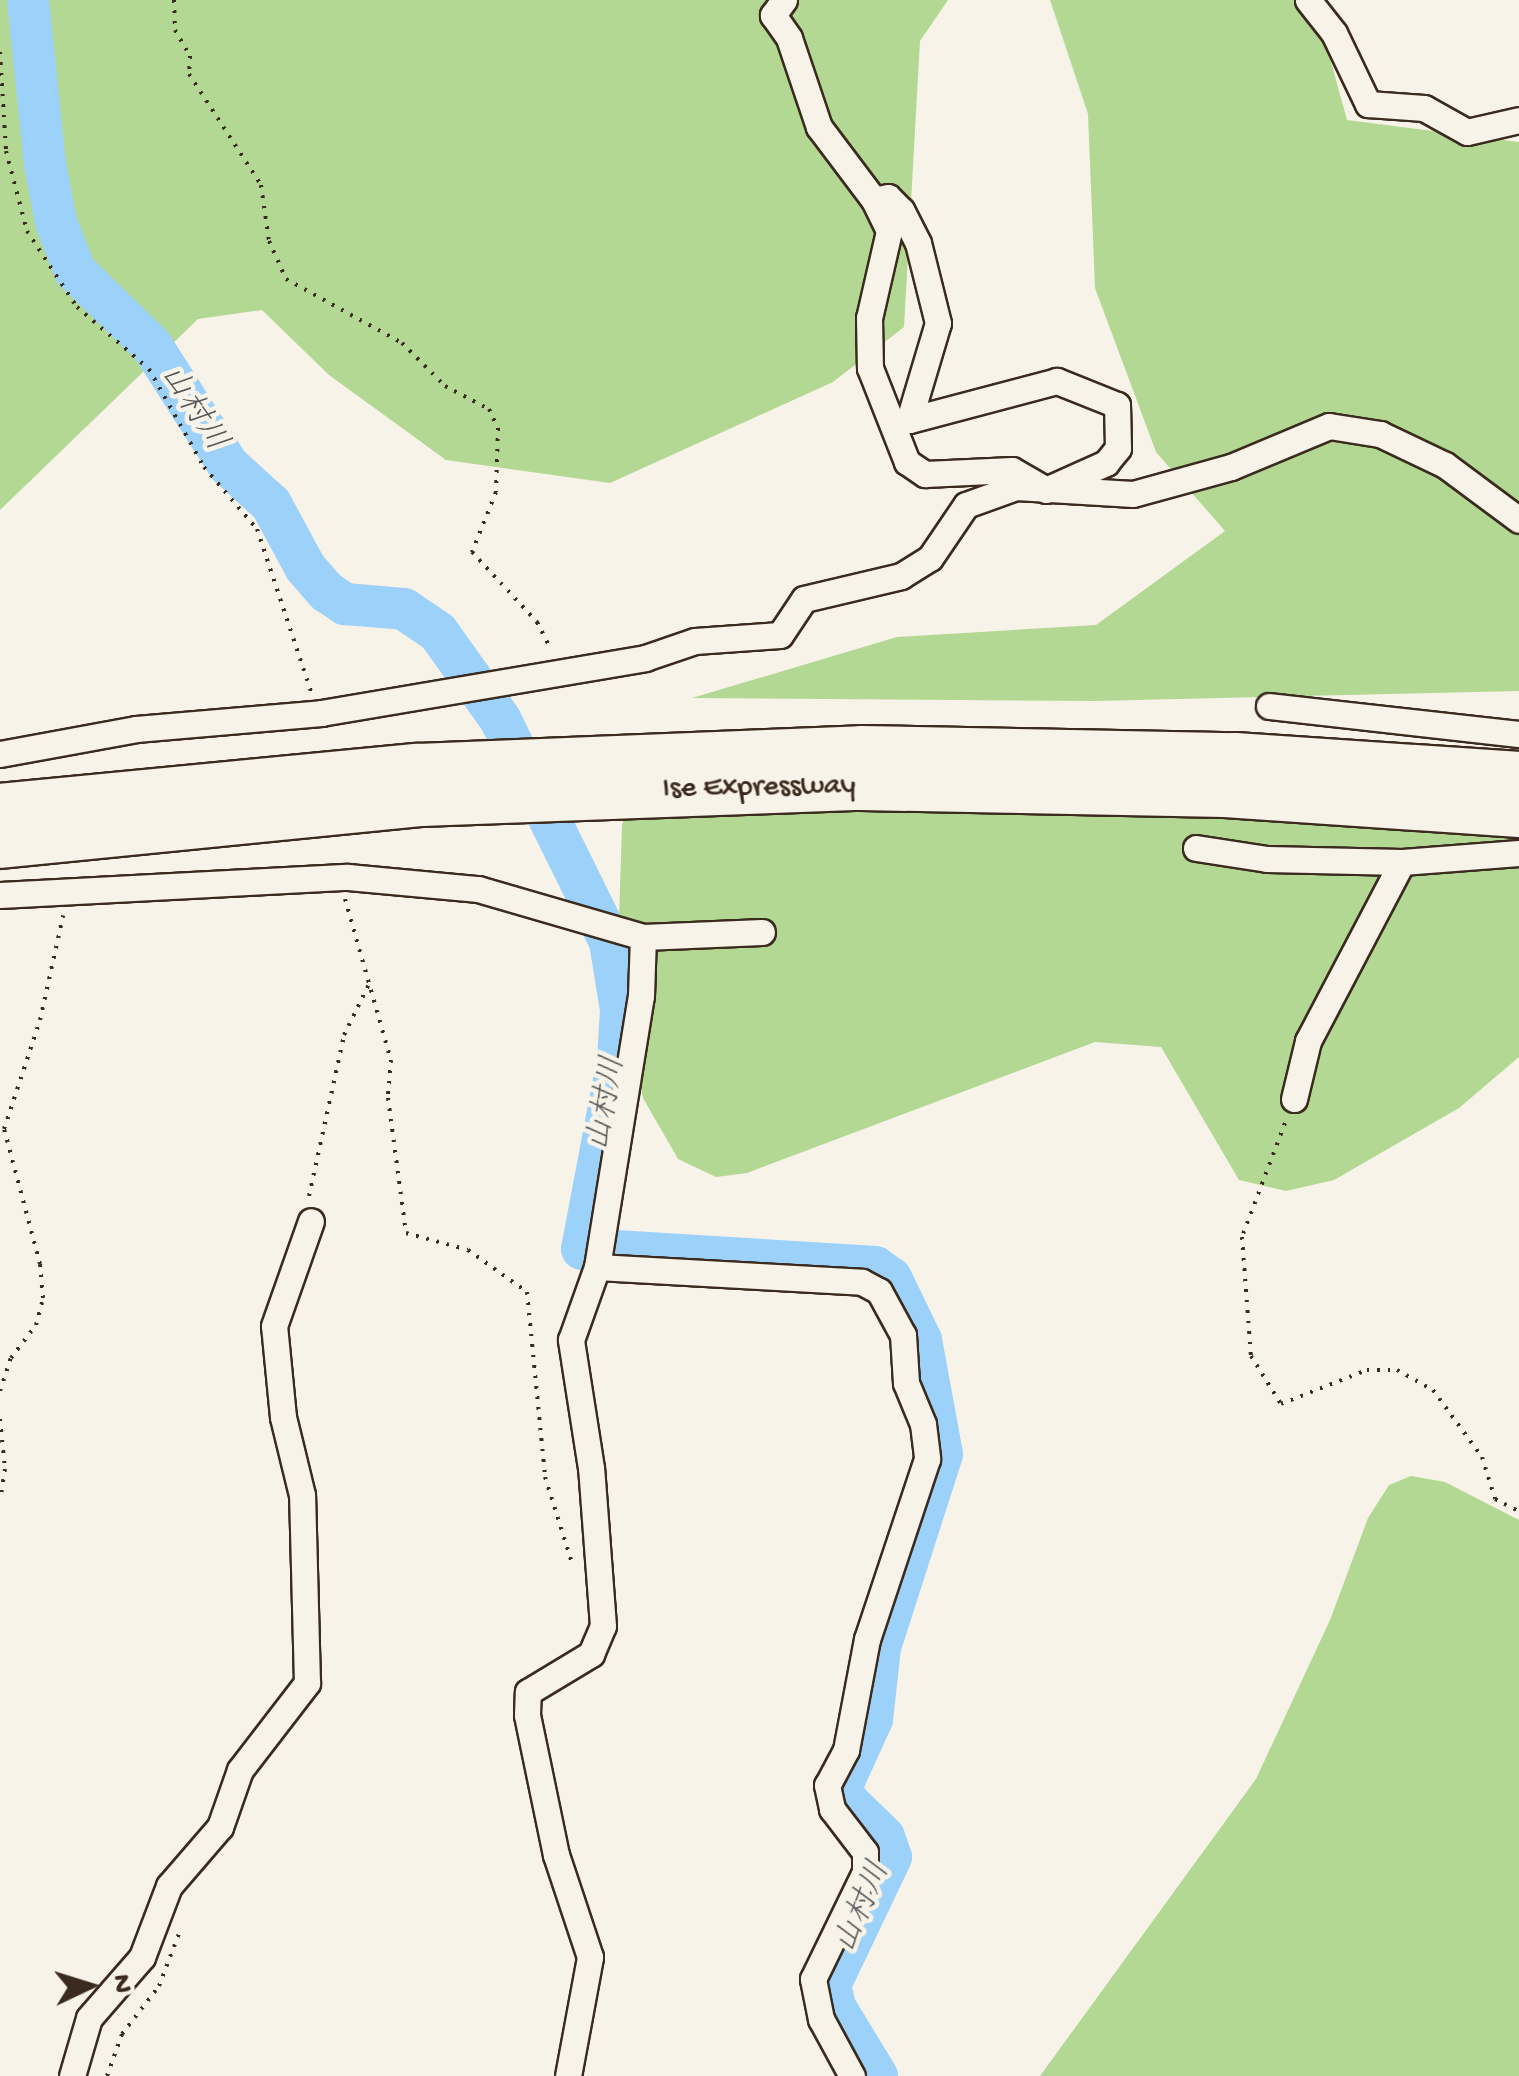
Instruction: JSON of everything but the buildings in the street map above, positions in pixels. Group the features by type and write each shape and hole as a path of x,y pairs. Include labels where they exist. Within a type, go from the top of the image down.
{"highway":[{"name":"Ise Expressway","path":"0,808 418,768 861,750 1216,756 1519,776"},
{"name":"Ise Expressway","path":"0,844 420,802 861,786 1225,792 1519,814"}],"street":[{"path":"784,0 773,15 788,38 818,127 874,200 889,231 870,318 870,368 901,423 907,462 925,474 1012,470 1046,490"},
{"path":"1308,0 1334,34 1368,104 1424,108 1466,132 1519,120"},
{"path":"874,200 888,197 901,210 918,244 938,322 901,423"},
{"path":"901,423 1057,380 1117,405 1122,426 1106,463 1046,490"},
{"path":"0,754 136,729 321,713 645,658 695,641 780,634 804,600 901,576 930,558 966,505 1016,486 1133,494 1231,466 1329,426 1380,434 1445,465 1519,520"},
{"path":"1269,706 1519,734"},
{"path":"1196,848 1268,860 1402,862 1519,853"},
{"path":"1294,1100 1308,1041 1402,862"},
{"path":"0,894 348,876 478,888 643,937 762,932"},
{"path":"568,2076 590,1957 556,1855 527,1715 528,1692 590,1654 603,1626 606,1596 571,1340 597,1267 642,996 643,937"},
{"path":"72,2076 89,2018 142,1957 169,1886 220,1826 240,1770 307,1684 302,1495 283,1417 274,1326 311,1221"},
{"path":"597,1267 862,1282 878,1291 903,1335 906,1383 924,1424 927,1459 868,1638 860,1702 846,1750 827,1785 832,1808 865,1852 865,1872 813,1979 821,2019 852,2076"}],"path":[{"path":"174,0 175,30 190,56 189,74 261,185 269,241 286,279 402,343 445,386 489,408 498,428 496,492 472,552 537,622 558,672"},
{"path":"0,52 6,151 27,231 77,306 149,369 204,467 258,528 321,713"},
{"path":"348,876 342,889 390,1060 388,1098 406,1233 468,1250 527,1292 537,1423 554,1519 564,1552 594,1593 606,1596"},
{"path":"0,1391 11,1358 36,1325 43,1298 40,1264 4,1129 56,962 63,928 60,889"},
{"path":"311,1221 309,1186 344,1035 368,986"},
{"path":"1294,1100 1242,1237 1250,1356 1281,1404 1367,1370 1397,1370 1421,1384 1482,1457 1495,1499 1519,1511"},
{"path":"0,1419 6,1469 0,1499"}],"green space":[{"path":"0,0 948,0 920,41 904,327 833,382 610,483 446,460 329,375 262,310 198,319 0,510"},
{"path":"1050,0 1314,0 1347,120 1519,142 1519,691 1095,701 692,698 897,637 1096,625 1225,531 1156,452 1095,288 1088,114"},
{"path":"642,761 1519,824 1519,1057 1459,1108 1334,1180 1286,1191 1239,1180 1161,1047 1095,1042 747,1173 716,1177 678,1159 643,1098 627,1022 619,919 622,825"},
{"path":"1411,1476 1445,1482 1519,1520 1519,2076 1040,2076 1256,1779 1330,1620 1368,1518 1389,1485"}],"waterway":[{"name":"山村川","path":"28,0 45,164 56,222 75,271 152,346 228,465 271,504 305,567 327,592 345,604 404,609 438,632 500,719 610,942 621,1010 618,1059 582,1249 875,1267 891,1278 921,1340 942,1454 880,1647 872,1719 843,1783 844,1798 884,1837 891,1857 830,1985 835,2007 877,2076"}]}
